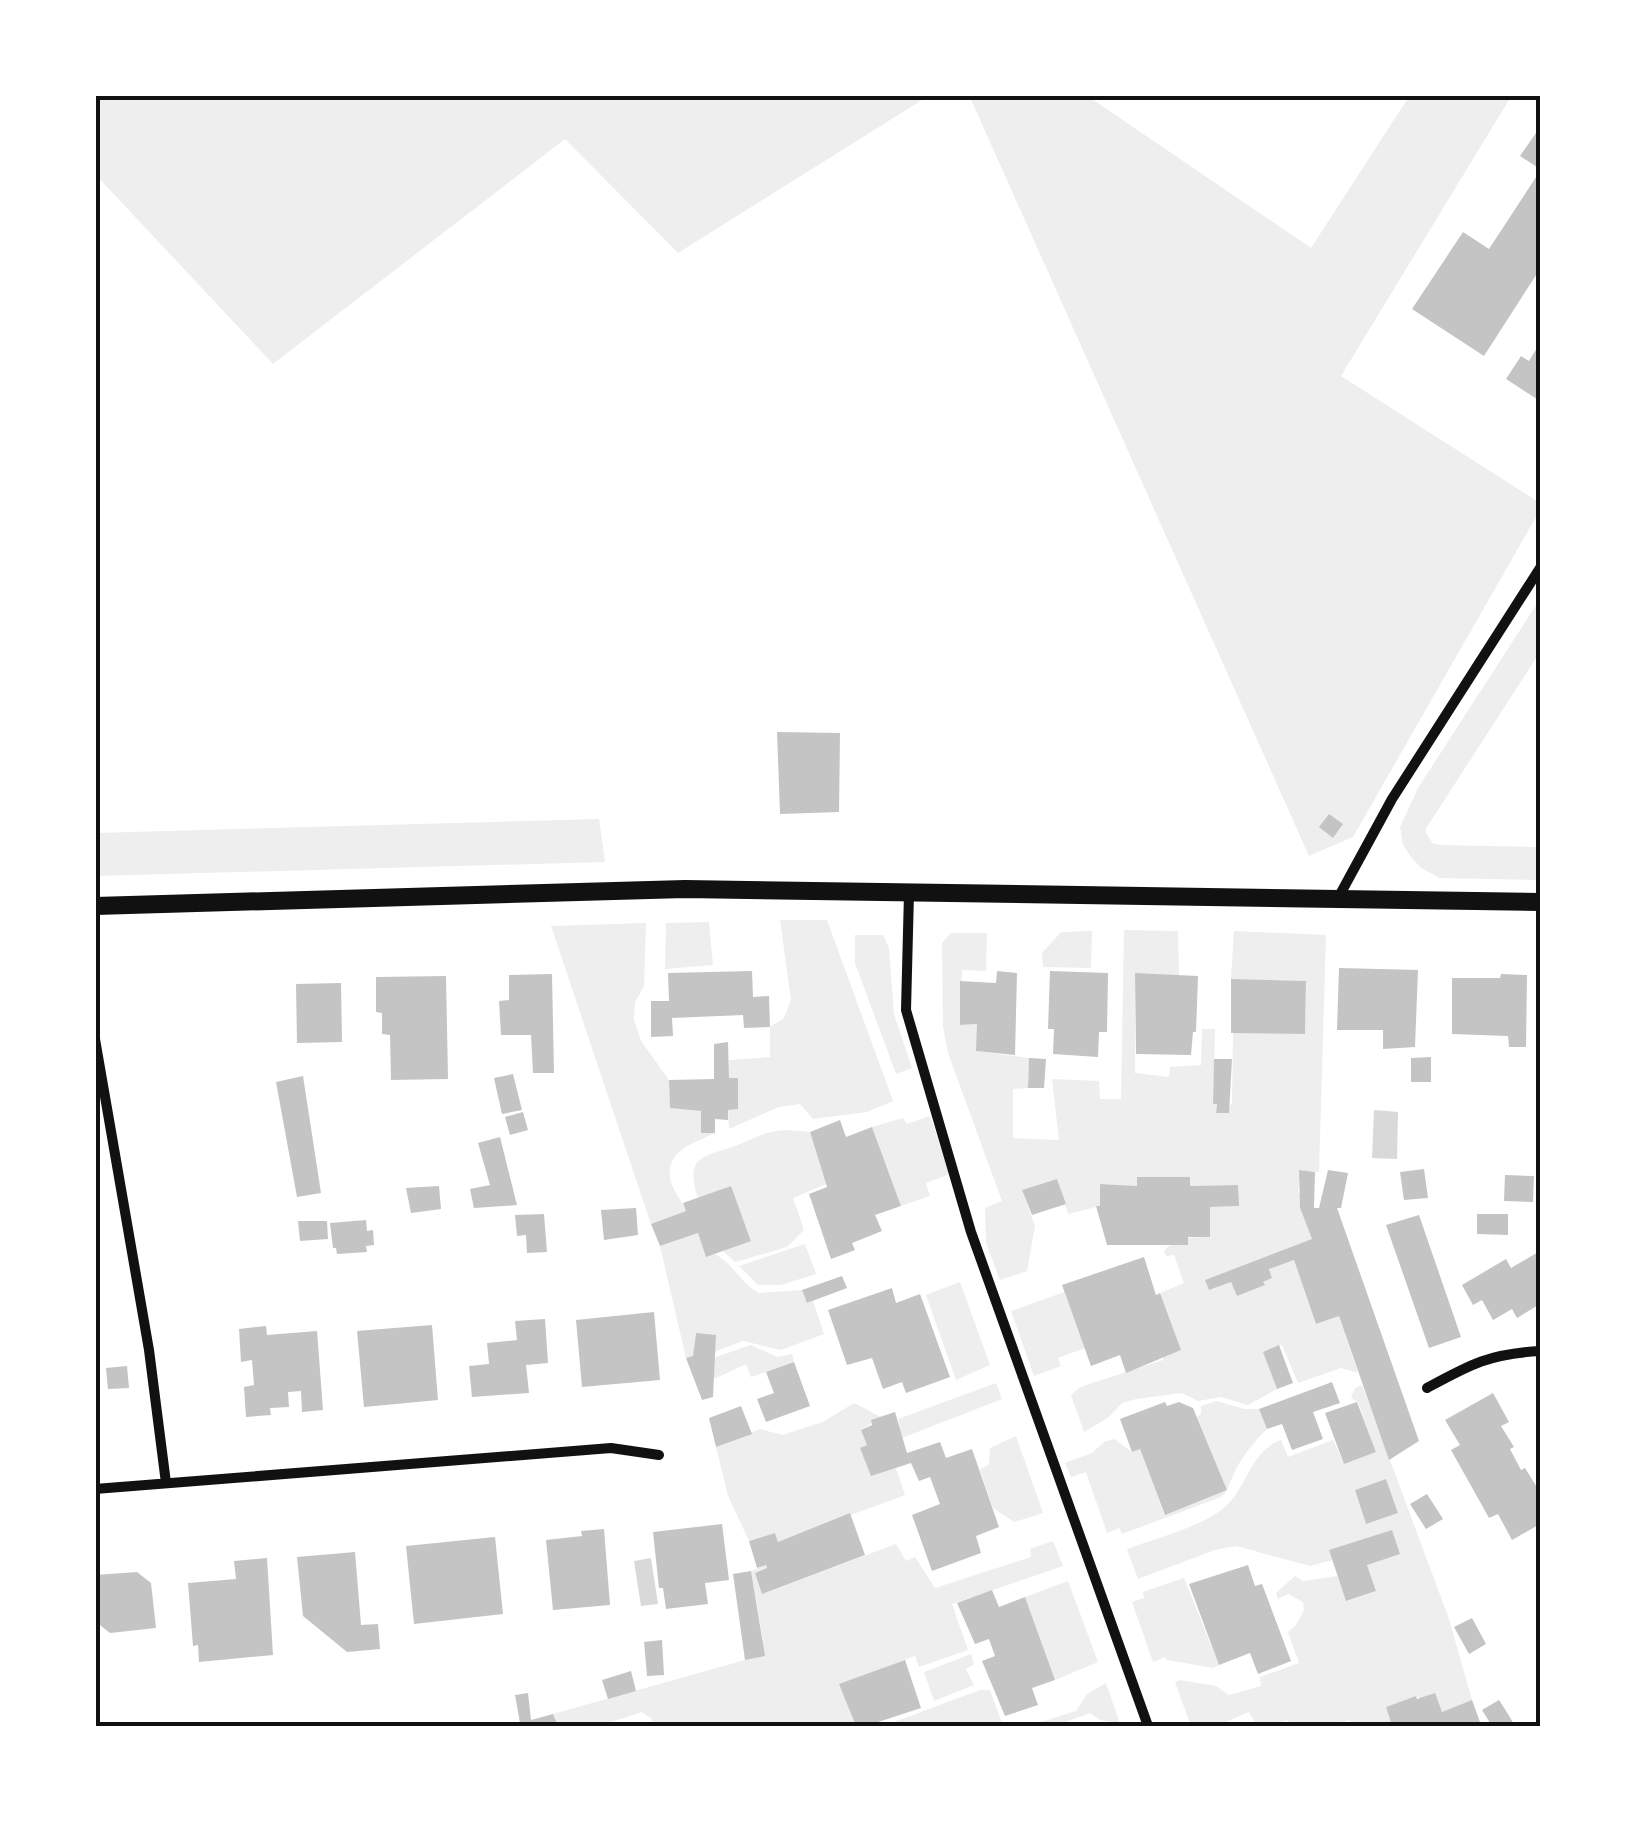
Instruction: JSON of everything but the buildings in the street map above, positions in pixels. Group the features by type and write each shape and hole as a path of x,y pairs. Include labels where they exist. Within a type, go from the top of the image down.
{"street":[{"path":"1337,901 1392,799 1540,568"},
{"path":"95,906 666,889 1540,902"},
{"path":"909,893 906,1010 971,1232 1148,1726"},
{"path":"95,1038 149,1350 166,1483"},
{"path":"1428,1388 1480,1359 1504,1353 1540,1352"},
{"path":"95,1490 611,1448 659,1455"}],"shaded area":[{"path":"95,95 930,95 678,253 565,139 273,364 95,174"},
{"path":"969,95 1086,95 1311,248 1410,95 1512,95 1341,376 1540,503 1540,510 1353,837 1309,856"},
{"path":"1540,599 1540,652 1425,830 1432,843 1440,845 1540,847 1540,880 1440,878 1421,868 1411,857 1403,845 1400,827 1418,788"},
{"path":"599,819 605,862 95,876 95,833"},
{"path":"780,920 827,920 893,1101 867,1112 813,1119 800,1104 779,1107 729,1129 728,1110 738,1109 738,1078 729,1078 729,1060 770,1057 770,1027 784,1018 791,1000"},
{"path":"709,922 713,965 665,969 666,923"},
{"path":"646,923 644,986 635,1002 634,1020 641,1041 669,1080 670,1108 701,1111 702,1133 715,1133 682,1150 672,1163 671,1182 686,1211 651,1224 551,926"},
{"path":"1124,930 1178,931 1179,975 1135,974 1135,1073 1169,1077 1170,1067 1201,1065 1202,1029 1215,1029 1216,1112 1232,1104 1233,1033 1305,1033 1306,981 1231,979 1234,931 1326,935 1319,1172 1300,1171 1298,1193 1302,1194 1300,1209 1312,1239 1205,1280 1210,1290 1231,1282 1237,1295 1264,1285 1272,1278 1269,1269 1294,1260 1316,1324 1339,1316 1358,1373 1341,1368 1298,1383 1282,1345 1264,1352 1277,1389 1248,1405 1221,1397 1198,1401 1182,1393 1136,1399 1122,1403 1109,1417 1084,1432 1071,1395 1080,1387 1163,1360 1180,1350 1160,1293 1184,1283 1174,1255 1166,1256 1164,1251 1179,1240 1210,1237 1210,1207 1238,1206 1238,1185 1190,1186 1189,1177 1138,1177 1137,1186 1100,1184 1100,1206 1068,1214 1057,1179 1022,1190 1035,1226 1027,1271 1000,1280 986,1243 985,1208 1002,1201 948,1053 943,1026 942,943 951,933 987,933 986,971 962,970 960,1025 977,1024 977,1051 1029,1058 1028,1088 1013,1089 1013,1138 1059,1140 1052,1079 1099,1081 1100,1099 1121,1099"},
{"path":"1092,931 1091,968 1043,967 1042,953 1061,932"},
{"path":"855,935 883,935 889,948 894,1014 912,1068 896,1074 855,963"},
{"path":"1374,1110 1398,1112 1397,1159 1372,1158"},
{"path":"930,1116 950,1174 926,1183 930,1196 901,1206 872,1127 903,1118 907,1124"},
{"path":"810,1132 826,1184 793,1198 804,1230 787,1247 735,1262 723,1251 751,1240 731,1187 698,1198 695,1166 706,1156 766,1133"},
{"path":"698,1233 706,1256 715,1254 721,1258 759,1293 802,1290 807,1303 813,1301 824,1334 781,1350 743,1341 714,1352 715,1336 696,1333 693,1356 686,1358 660,1246"},
{"path":"805,1244 816,1274 781,1285 758,1285 739,1266"},
{"path":"960,1282 990,1365 956,1380 926,1295"},
{"path":"1064,1292 1085,1348 1058,1358 1061,1366 1034,1376 1011,1311"},
{"path":"751,1345 777,1357 792,1354 794,1362 751,1377 746,1364 714,1379 713,1358"},
{"path":"996,1383 1002,1399 902,1438 898,1419"},
{"path":"1362,1385 1449,1619 1472,1700 1442,1712 1416,1696 1386,1707 1392,1726 1352,1726 1350,1720 1324,1726 1291,1726 1288,1720 1261,1726 1249,1712 1224,1726 1191,1726 1175,1682 1216,1686 1229,1695 1261,1686 1260,1677 1299,1663 1288,1632 1304,1610 1303,1602 1288,1594 1278,1599 1276,1593 1295,1576 1303,1581 1337,1576 1347,1601 1376,1591 1367,1565 1400,1553 1391,1530 1333,1560 1310,1566 1236,1546 1138,1579 1127,1549 1194,1525 1218,1512 1234,1497 1263,1452 1281,1440 1288,1457 1333,1440 1344,1463 1376,1452 1358,1402 1351,1398 1355,1388","holes":["1386,1479 1398,1513 1366,1524 1355,1490"]},
{"path":"1216,1401 1259,1409 1267,1429 1244,1456 1227,1490 1197,1417 1201,1406"},
{"path":"854,1403 881,1417 861,1430 867,1445 861,1448 896,1468 905,1495 778,1542 775,1533 749,1541 728,1496 716,1447 760,1429 782,1435 823,1422"},
{"path":"1016,1436 1043,1513 1014,1522 993,1508 980,1470 989,1464 990,1448"},
{"path":"1114,1439 1132,1452 1140,1449 1164,1514 1227,1490 1221,1497 1122,1534 1119,1528 1107,1533 1086,1472 1071,1477 1065,1463"},
{"path":"1053,1541 1063,1566 952,1604 968,1650 919,1667 915,1656 840,1685 856,1726 653,1726 652,1719 642,1712 611,1722 610,1726 558,1726 553,1714 745,1660 763,1640 751,1571 766,1565 767,1568 755,1573 762,1594 896,1544 906,1561 915,1557 935,1588 1031,1557 1030,1549"},
{"path":"651,1558 658,1604 641,1606 634,1561"},
{"path":"1184,1578 1219,1665 1213,1668 1165,1657 1153,1662 1132,1602 1144,1598 1143,1592"},
{"path":"1068,1581 1098,1662 1055,1680 1025,1597"},
{"path":"971,1654 974,1664 966,1669 974,1685 934,1701 924,1672"},
{"path":"1106,1683 1120,1724 1100,1720 1090,1713 1054,1726 1028,1726 1076,1711 1087,1694"},
{"path":"980,1690 990,1690 1003,1726 883,1726"}]}
